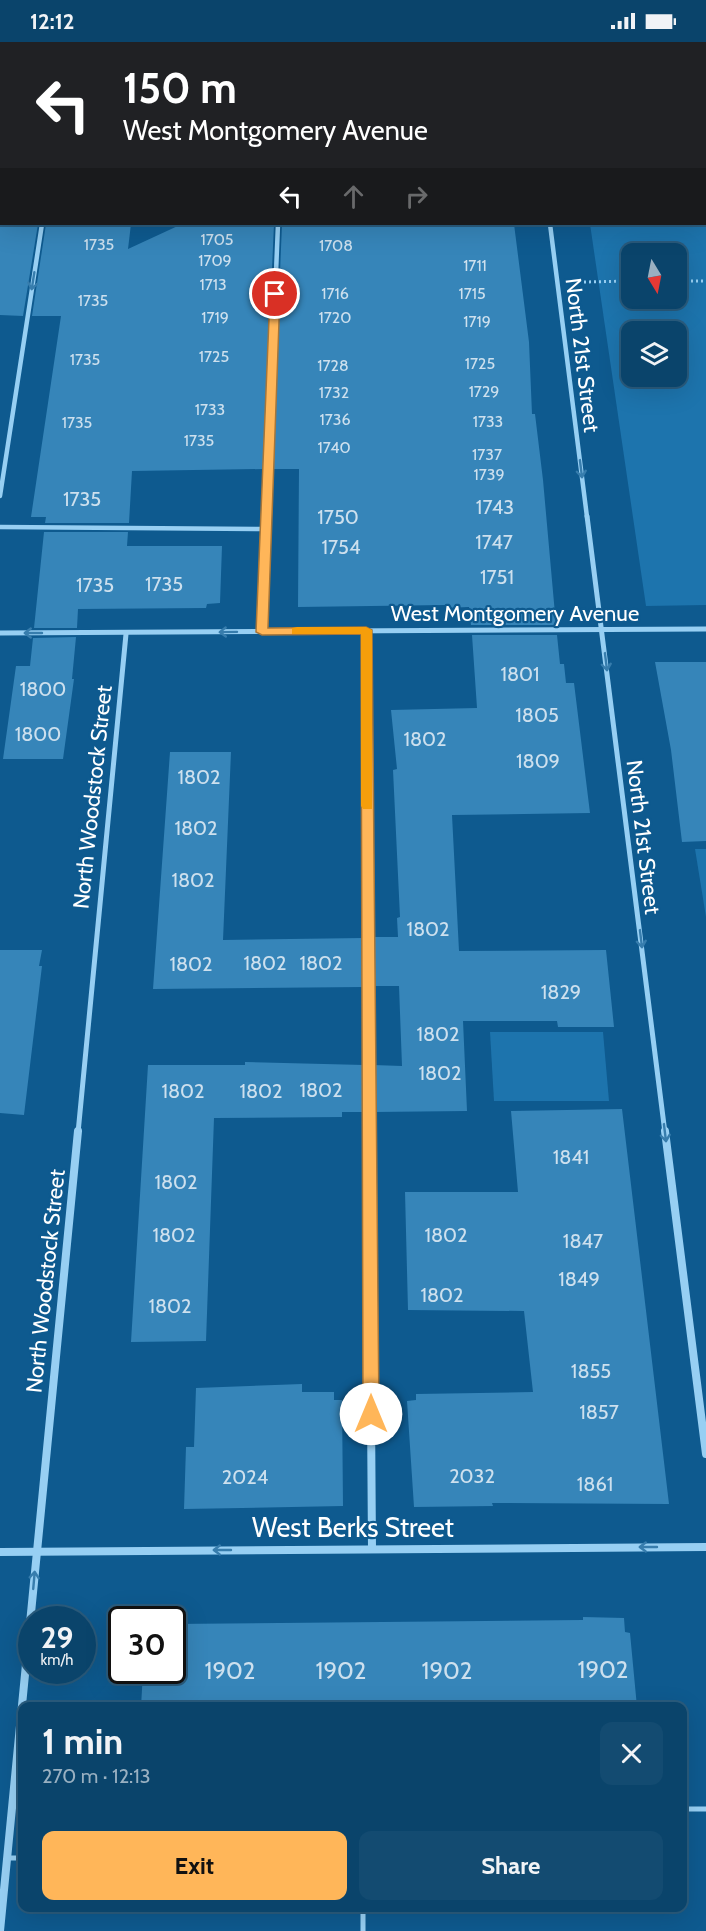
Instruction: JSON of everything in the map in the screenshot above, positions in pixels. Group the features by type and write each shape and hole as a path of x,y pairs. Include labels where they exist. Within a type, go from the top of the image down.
{"street":[{"path":"0,496 42,225"},
{"path":"262,632 278,225"},
{"name":"North 21st Street","path":"550,225 706,1454"},
{"name":"West Montgomery Avenue","path":"0,633 706,629"},
{"path":"366,630 372,1549"},
{"name":"North Woodstock Street","path":"22,1702 126,634"},
{"name":"West Berks Street","path":"0,1552 706,1546"},
{"name":"North Woodstock Street","path":"0,1931 18,1742"}],"lane":[{"path":"0,527 266,529"},
{"path":"687,1809 706,1809"},
{"path":"7,1858 18,1858"},
{"path":"363,1912 363,1931"}],"path":[{"path":"557,282 621,281"},
{"path":"687,281 706,281"}],"shaded area":[{"path":"590,225 706,225 706,605 646,606"},
{"path":"695,849 706,849 706,917"},
{"path":"490,1032 603,1032 609,1101 494,1101"}],"building":[{"path":"0,225 38,225 23,316 0,315"},
{"path":"46,225 131,225 128,249 180,225 274,225 263,469 132,471 129,523 45,523 46,517 31,517 61,316 32,316"},
{"path":"282,225 514,225 529,342 532,414 535,414 543,480 556,625 471,625 469,607 445,608 445,605 298,607 299,469 272,469"},
{"path":"44,532 128,532 127,546 222,546 220,603 207,604 206,608 78,609 77,628 34,628"},
{"path":"472,635 557,635 560,664 564,664 566,683 574,683 590,813 452,815 459,951 606,950 614,1027 558,1027 557,1021 463,1021 467,1111 374,1112 373,1065 402,1066 399,986 373,986 373,937 398,937 397,918 400,917 393,770 397,769 391,710 477,708"},
{"path":"76,637 72,679 74,679 63,759 3,759 16,666 30,666 33,638"},
{"path":"655,662 706,662 706,841 682,842 671,750"},
{"path":"170,752 231,752 223,940 363,938 363,987 153,989"},
{"path":"0,950 42,950 24,1115 0,1113"},
{"path":"245,1062 364,1065 364,1112 342,1112 342,1117 214,1118 206,1341 131,1342 148,1065 245,1065"},
{"path":"622,1109 669,1504 492,1503 493,1506 414,1507 407,1401 416,1400 416,1394 533,1392 524,1311 408,1310 405,1192 518,1192 511,1111"},
{"path":"302,1384 302,1392 334,1392 334,1400 342,1400 343,1506 184,1509 186,1447 194,1447 196,1388"},
{"path":"624,1618 625,1632 630,1633 637,1702 141,1702 142,1684 186,1684 186,1624"}],"slow traffic":[{"path":"297,631 366,630 368,806"}],"route":[{"path":"275,294 262,632 366,630 371,1414"}]}
